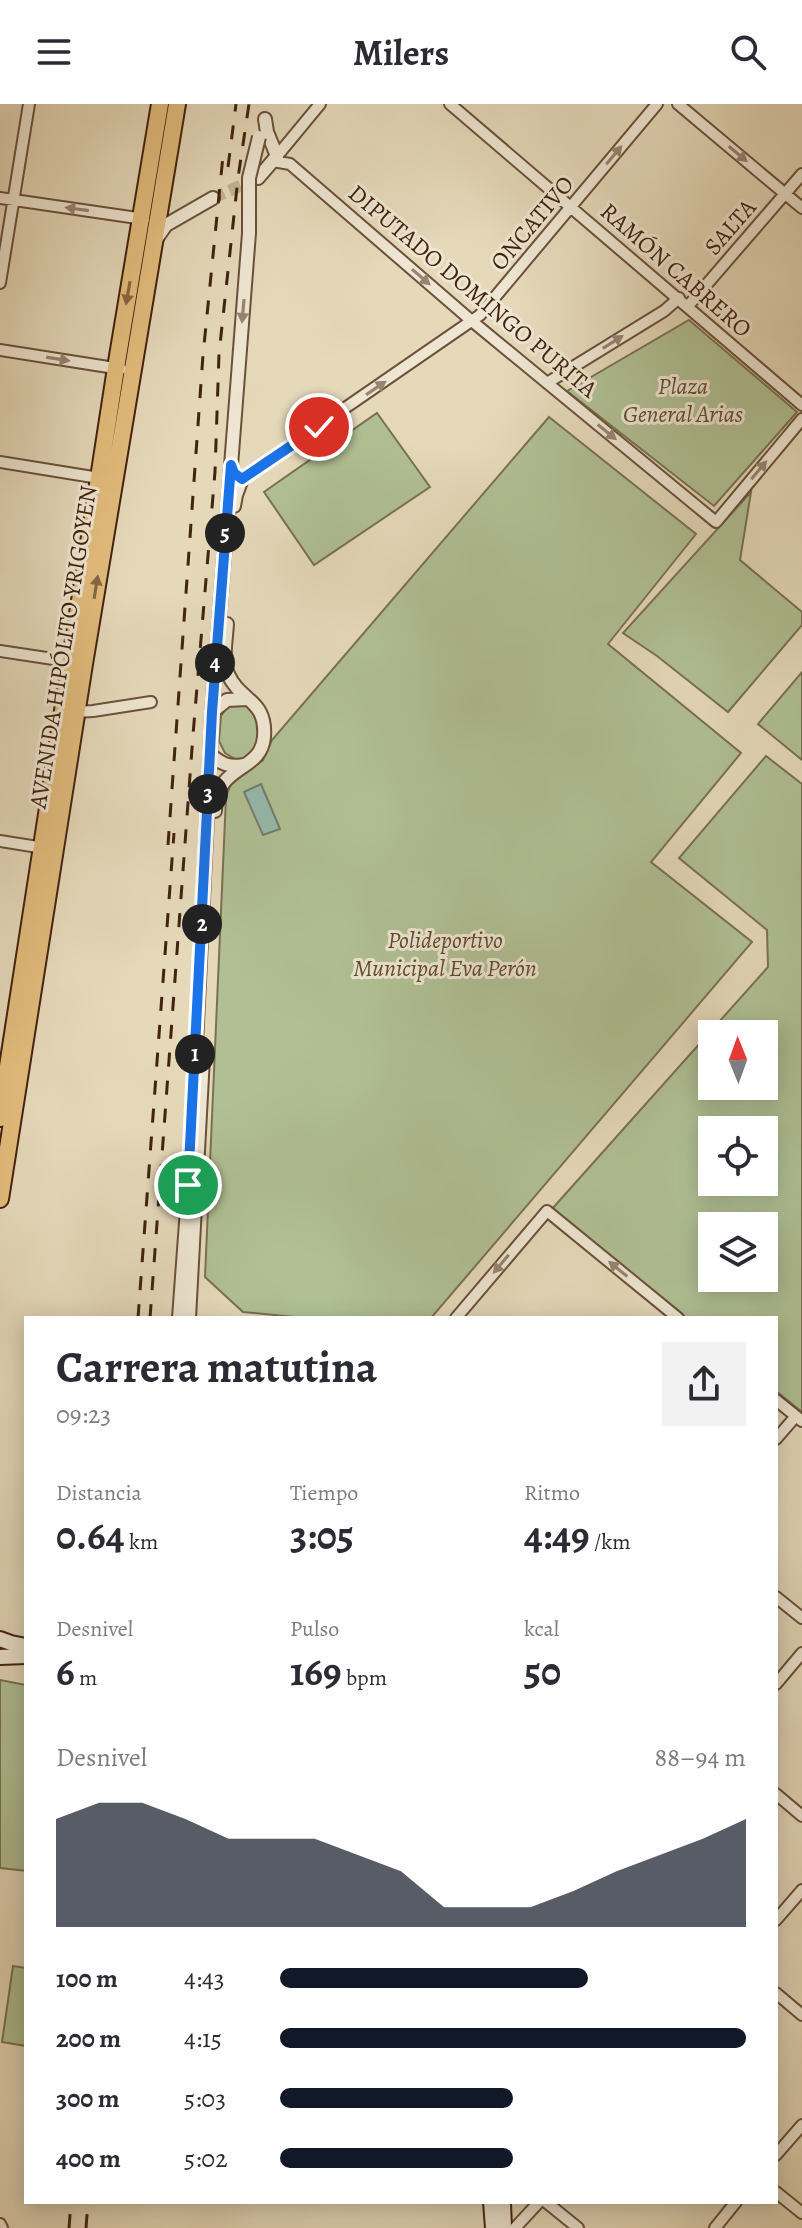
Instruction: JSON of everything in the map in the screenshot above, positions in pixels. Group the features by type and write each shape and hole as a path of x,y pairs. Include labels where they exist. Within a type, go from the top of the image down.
{"main road":[{"name":"AVENIDA HIPÓLITO YRIGOYEN","path":"48,848 124,369 141,219 160,104"},
{"name":"AVENIDA HIPÓLITO YRIGOYEN","path":"0,1118 14,1027 76,712 77,663 99,478 155,241 177,104"},
{"name":"AVENIDA HIPÓLITO YRIGOYEN","path":"0,1199 14,1027"},
{"path":"0,1639 24,1652"},
{"path":"0,1648 24,1652"},
{"path":"0,1657 24,1652"},
{"path":"491,2204 493,2228"},
{"path":"503,2204 504,2228"}],"street":[{"path":"0,283 29,104"},
{"path":"179,1316 190,1168 212,712 249,233 249,178 268,104"},
{"path":"258,178 320,104"},
{"name":"RAMÓN CABRERO","path":"450,104 802,405"},
{"name":"ONCATIVO","path":"242,479 473,322 657,104"},
{"path":"678,104 802,208"},
{"path":"265,119 267,132 277,153"},
{"name":"DIPUTADO DOMINGO PURITA","path":"277,153 473,322 716,522 802,419"},
{"name":"SALTA","path":"547,383 683,302 802,174"},
{"path":"0,198 141,219 159,218 212,199 166,225 155,241"},
{"path":"0,350 124,369"},
{"path":"0,462 99,478"},
{"path":"189,1316 215,804 222,783 257,756 262,748 264,728 263,715 230,679 226,670 235,502 242,479 234,473 231,465"},
{"path":"0,651 77,663"},
{"path":"212,712 227,700 247,699"},
{"path":"76,712 151,702"},
{"path":"210,754 226,765 246,764"},
{"path":"0,841 48,848"},
{"path":"458,1316 547,1211 670,1316"},
{"path":"778,1402 799,1419 778,1437"},
{"path":"778,1599 802,1618"},
{"path":"778,1682 802,1653"},
{"path":"778,1796 802,1816"},
{"path":"778,1918 802,1890"},
{"path":"778,1995 802,2015"},
{"path":"778,2153 802,2125"},
{"path":"778,2194 802,2213"},
{"path":"515,2228 537,2204"},
{"path":"548,2204 578,2228"},
{"path":"715,2228 734,2204"}],"green space":[{"name":"Plaza General Arias","path":"689,320 797,412 714,506 567,391"},
{"path":"377,413 430,487 314,565 264,492"},
{"name":"Polideportivo Municipal Eva Perón","path":"549,417 696,534 608,644 741,753 651,862 752,942 433,1316 284,1316 243,1312 205,1277 226,797 231,784 263,760 272,740"},
{"path":"751,492 740,560 802,612 802,625 728,712 623,633"},
{"path":"802,672 802,760 758,724"},
{"path":"242,702 254,709 260,729 257,749 248,757 237,760 225,753 219,741 221,716 228,706"},
{"path":"766,756 802,784 802,1412 778,1393 778,1316 684,1316 552,1209 698,1045 698,1100 778,1100 778,1020 721,1020 768,967 767,930 679,858"},
{"path":"0,1680 24,1685 24,1871 0,1868"},
{"path":"13,1966 24,1968 24,2046 2,2042"}],"water":[{"path":"261,784 280,829 263,835 244,792"}],"tunnel":[{"path":"213,198 258,178"}],"railway":[{"path":"228,167 236,104"},
{"path":"150,1316 215,472 219,354 249,104"},
{"path":"168,845 203,355 223,156"},
{"path":"138,1316 174,833"},
{"path":"69,2228 71,2204"},
{"path":"86,2228 88,2204"}],"route":[{"path":"188,1185 212,712 231,465 234,473 242,479 319,427"}]}
